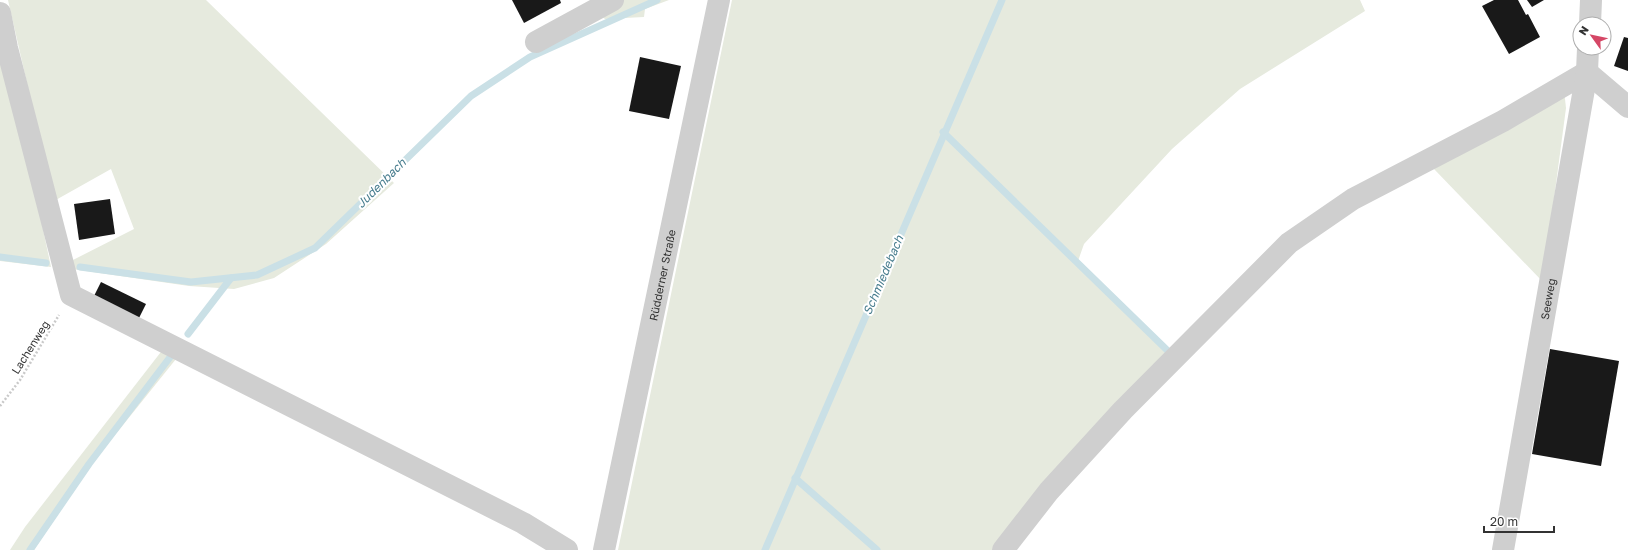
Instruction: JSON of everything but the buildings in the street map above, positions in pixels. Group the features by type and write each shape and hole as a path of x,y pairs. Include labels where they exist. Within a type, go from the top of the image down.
{"street":[{"path":"536,42 613,0"},
{"name":"Rüdderner Straße","path":"604,550 719,0"},
{"path":"1590,16 1591,0"},
{"path":"0,13 7,48 71,295 523,524 567,550"},
{"name":"Seeweg","path":"1503,550 1587,72 1588,56"},
{"path":"1003,550 1049,490 1123,410 1289,243 1353,199 1503,121 1587,72 1628,107"}],"path":[{"name":"Lachenweg","path":"0,406 20,380 71,295"}],"shaded area":[{"path":"8,0 206,0 394,183 326,244 274,278 234,289 189,286 72,269 71,261 134,229 111,169 54,201"},
{"path":"623,0 669,0 645,9 644,17 605,19 598,13"},
{"path":"732,0 1360,0 1365,11 1240,89 1172,149 1084,244 1078,261 1172,353 1046,480 992,550 618,550"},
{"path":"0,40 10,74 51,267 0,261"},
{"path":"1564,90 1566,108 1543,282 1434,169"},
{"path":"164,348 180,354 90,466 34,550 10,550 25,527"}],"waterway":[{"name":"Judenbach","path":"80,267 191,282 257,275 315,248 471,96 530,57 657,0"},
{"name":"Schmiedebach","path":"765,550 1002,0"},
{"path":"943,132 1168,351"},
{"name":"Judenbach","path":"0,257 46,263"},
{"path":"188,334 231,278"},
{"path":"30,550 89,464 174,352"},
{"path":"795,478 877,550"}]}
